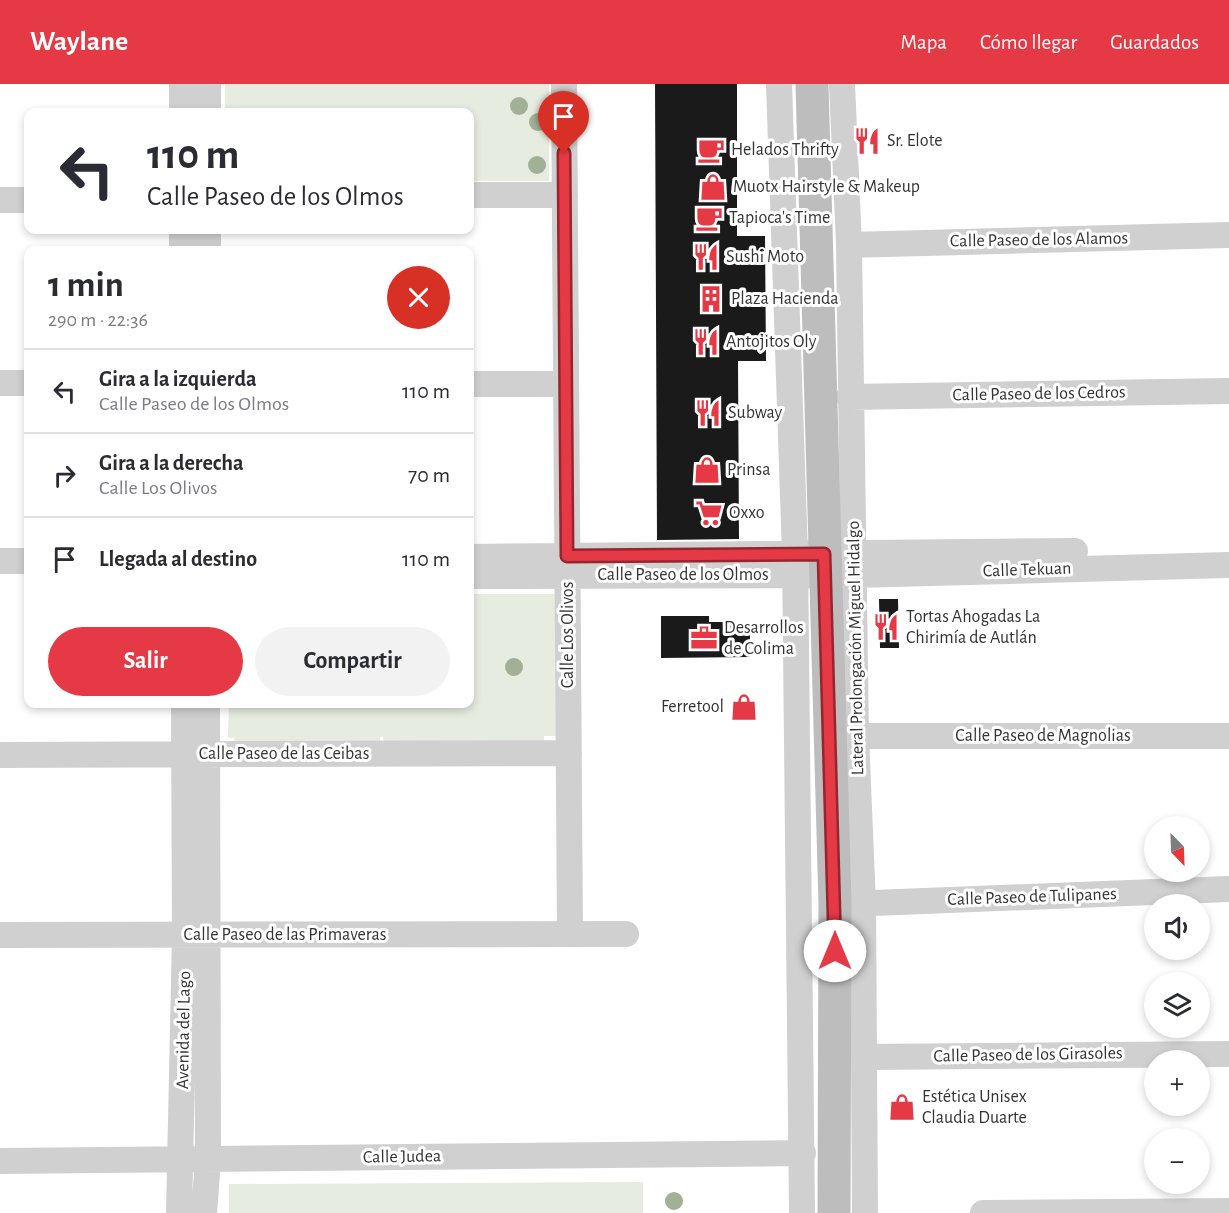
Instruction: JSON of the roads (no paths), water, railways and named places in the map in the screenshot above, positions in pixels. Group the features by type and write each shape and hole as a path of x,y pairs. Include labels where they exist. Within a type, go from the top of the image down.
{"main road":[{"path":"812,84 825,564 849,904 834,1213"}],"street":[{"path":"182,84 182,108"},
{"path":"208,84 208,108"},
{"name":"Calle Los Olivos","path":"564,84 570,934"},
{"name":"Lateral Prolongación Miguel Hidalgo","path":"779,84 825,564 856,736 849,904 864,1057 865,1213"},
{"name":"Lateral Prolongación Miguel Hidalgo","path":"802,1213 825,564 849,397 849,245 842,84"},
{"path":"474,195 565,195"},
{"path":"0,201 24,200"},
{"name":"Calle Paseo de los Alamos","path":"849,245 1229,235"},
{"path":"0,383 24,383"},
{"path":"474,384 566,384"},
{"name":"Calle Paseo de los Cedros","path":"849,397 1229,391"},
{"name":"Calle Tekuan","path":"825,564 1229,550"},
{"name":"Calle Paseo de los Olmos","path":"474,557 567,566"},
{"path":"0,561 24,561"},
{"name":"Calle Tekuan","path":"825,564 1229,565"},
{"name":"Calle Paseo de los Olmos","path":"474,576 567,566 825,564"},
{"path":"0,577 24,577"},
{"name":"Avenida del Lago","path":"185,708 195,754 196,935 208,1159 204,1213"},
{"name":"Avenida del Lago","path":"195,754 206,708"},
{"name":"Calle Paseo de Magnolias","path":"856,736 1229,736"},
{"name":"Calle Paseo de las Ceibas","path":"0,755 569,753"},
{"name":"Calle Paseo de Tulipanes","path":"849,904 1229,889"},
{"name":"Calle Paseo de las Primaveras","path":"0,935 626,934"},
{"name":"Avenida del Lago","path":"179,1213 196,935"},
{"name":"Calle Paseo de los Girasoles","path":"864,1057 1229,1054"},
{"name":"Calle Judea","path":"0,1161 803,1153"},
{"path":"982,1213 1229,1211"}],"place":[{"name":"Sr. Elote","path":"867,141"},
{"name":"Helados Thrifty","path":"711,150"},
{"name":"Muotx Hairstyle & Makeup","path":"713,187"},
{"name":"Tapioca's Time","path":"709,218"},
{"name":"Sushi Moto","path":"706,257"},
{"name":"Plaza Hacienda","path":"711,299"},
{"name":"Antojitos Oly","path":"706,342"},
{"name":"Subway","path":"708,413"},
{"name":"Prinsa","path":"707,470"},
{"name":"Oxxo","path":"709,513"},
{"name":"Tortas Ahogadas La Chirimía de Autlán","path":"886,627"},
{"name":"Desarrollos de Colima","path":"704,638"},
{"name":"Ferretool","path":"744,707"},
{"name":"Estética Unisex Claudia Duarte","path":"902,1107"}]}
